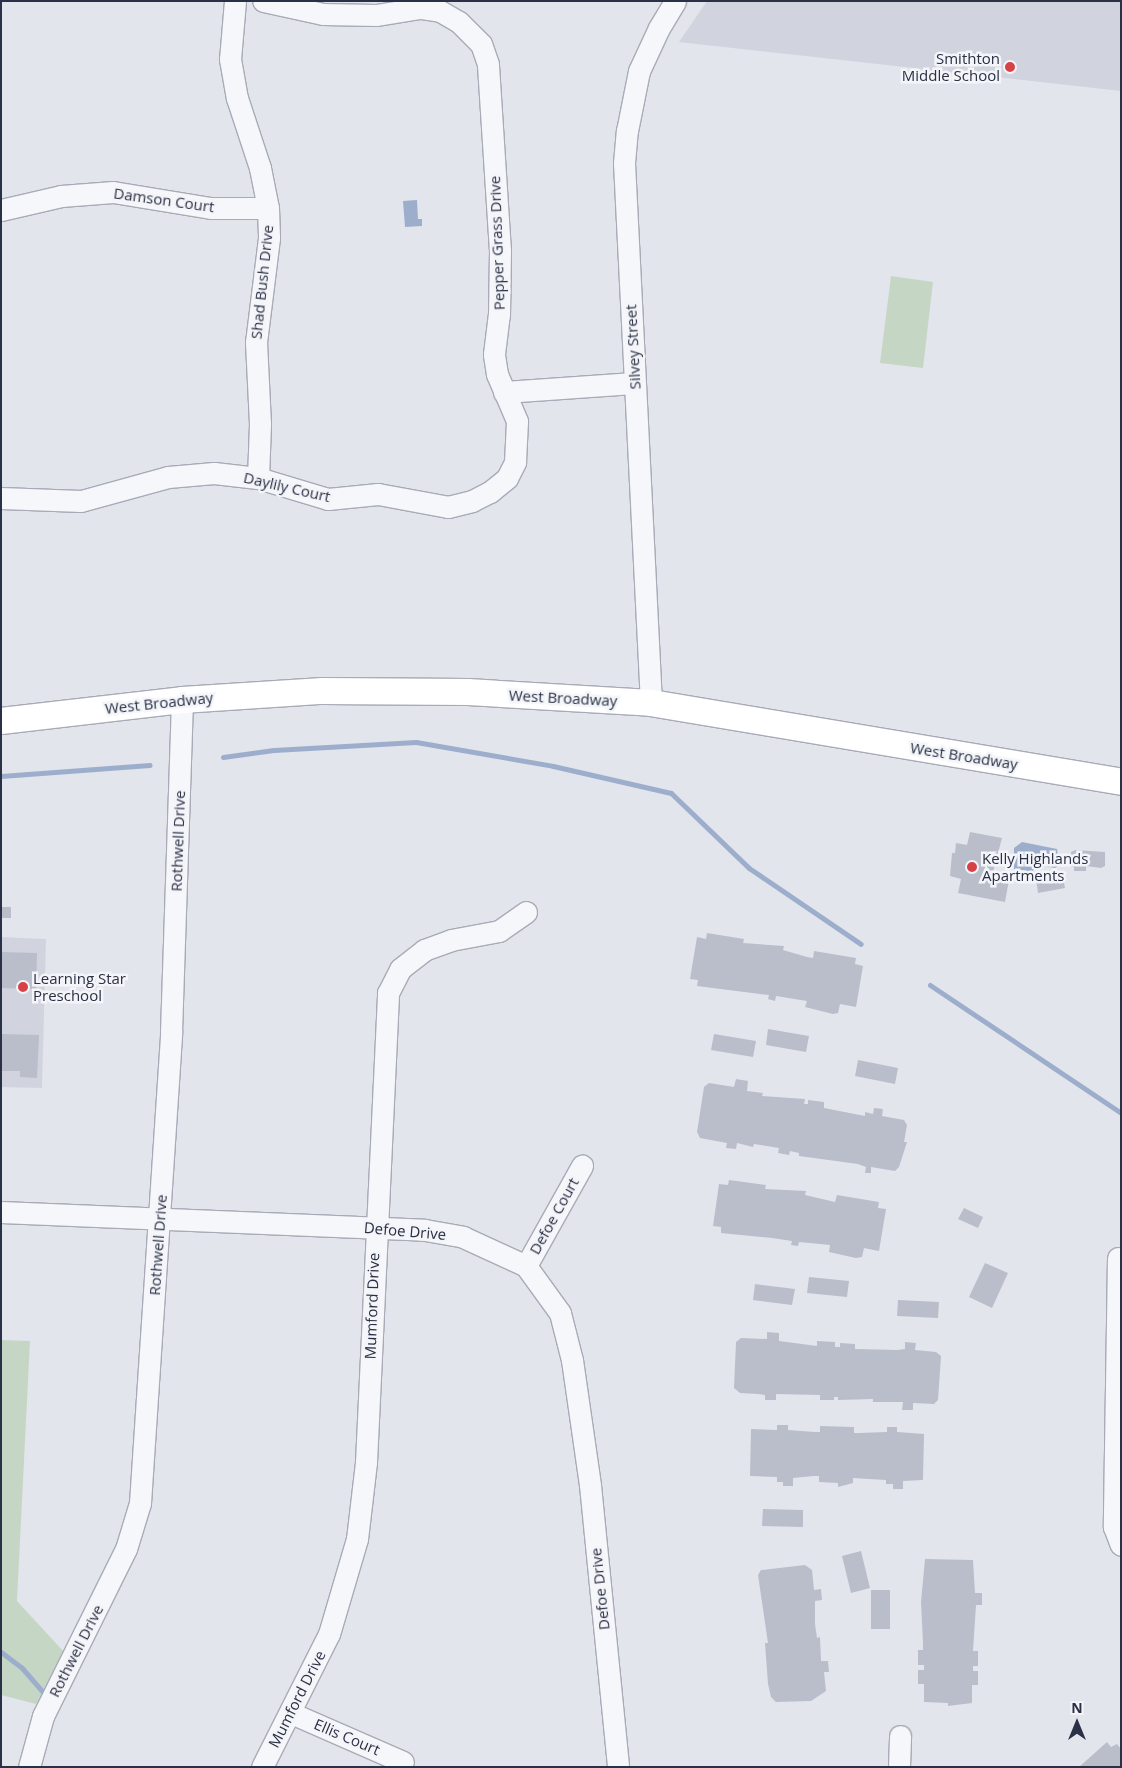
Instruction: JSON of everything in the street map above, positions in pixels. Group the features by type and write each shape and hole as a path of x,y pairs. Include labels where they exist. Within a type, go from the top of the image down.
{"main road":[{"name":"West Broadway","path":"1,720 182,700 322,691 468,692 650,703 1121,782"}],"street":[{"name":"Shad Bush Drive","path":"235,1 230,59 237,98 260,168 268,208 269,238 256,342 260,424 258,478"},
{"path":"263,1 323,14 376,15 421,5"},
{"name":"Silvey Street","path":"650,703 624,163 627,131 639,71 659,28 675,1"},
{"name":"Pepper Grass Drive","path":"421,5 440,11 473,35 488,64 501,276 494,354 497,374 517,421 518,443 515,462 506,478"},
{"name":"Damson Court","path":"1,210 61,196 113,192 210,208 268,208"},
{"path":"504,392 634,383"},
{"name":"Daylily Court","path":"1,498 81,501 168,477 214,474 258,478 328,499 378,494 448,506 472,502 490,492 506,478"},
{"name":"Rothwell Drive","path":"30,1767 43,1716 126,1549 140,1503 171,1032 182,700"},
{"name":"Mumford Drive","path":"262,1767 291,1713 329,1634 357,1539 366,1462 388,993 400,969 424,950 451,940 499,931 526,912"},
{"name":"Defoe Court","path":"526,1266 582,1166"},
{"name":"Defoe Drive","path":"1,1212 425,1230 463,1237 526,1266 560,1314 572,1360 590,1485 618,1767"},
{"path":"1118,1258 1114,1527 1121,1545"},
{"name":"Ellis Court","path":"291,1713 404,1762"},
{"path":"899,1767 900,1736"}],"shaded area":[{"name":"Smithton Middle School","path":"707,1 1121,1 1121,91 679,42"},
{"name":"Learning Star Preschool","path":"1,937 46,939 42,1088 1,1087"}],"green space":[{"path":"891,276 933,282 923,368 880,363"},
{"path":"1,1340 30,1341 17,1601 64,1652 36,1704 1,1695"}],"water":[{"path":"417,200 418,219 422,219 422,226 405,227 403,201"},
{"path":"1022,842 1057,849 1059,865 1055,868 1038,865 1032,872 1014,869 1014,848"}],"building":[{"name":"Kelly Highlands Apartments","path":"970,832 1002,838 992,876 1009,880 1005,902 958,893 961,879 950,876 952,853 955,853 956,843 967,845"},
{"path":"1075,850 1105,852 1105,866 1101,868 1086,866 1086,871 1074,871 1074,867 1071,867 1071,852"},
{"path":"1062,873 1065,888 1038,893 1036,878"},
{"path":"1,907 11,907 11,918 1,918"},
{"path":"707,933 744,939 743,943 784,946 783,950 807,957 813,958 814,951 856,958 855,964 863,966 856,1007 840,1004 838,1013 833,1014 805,1007 807,1001 776,996 775,1001 768,999 769,995 697,986 698,980 690,979 697,937 706,939"},
{"name":"Learning Star Preschool","path":"1,952 37,953 36,989 1,988"},
{"path":"768,1029 809,1036 806,1052 766,1045"},
{"name":"Learning Star Preschool","path":"1,1034 39,1035 37,1078 20,1077 20,1071 1,1071"},
{"path":"714,1034 756,1041 753,1057 711,1050"},
{"path":"858,1060 898,1068 895,1084 855,1076"},
{"path":"736,1079 748,1081 747,1091 763,1093 762,1096 805,1099 804,1104 808,1104 808,1100 824,1102 824,1108 865,1116 865,1112 873,1114 874,1108 883,1109 882,1116 904,1120 907,1125 904,1142 907,1142 899,1167 895,1171 871,1167 871,1173 865,1173 866,1167 858,1164 799,1156 799,1153 790,1151 789,1155 778,1153 779,1148 754,1144 753,1147 737,1143 736,1149 726,1148 727,1143 700,1138 697,1132 704,1087 709,1083 734,1087"},
{"path":"729,1180 766,1185 765,1189 806,1191 805,1195 835,1202 837,1195 879,1202 878,1208 886,1209 879,1251 864,1248 862,1257 856,1258 829,1252 830,1245 799,1242 798,1246 791,1245 792,1241 721,1233 721,1227 713,1226 719,1184 728,1185"},
{"path":"964,1208 983,1217 978,1228 958,1219"},
{"path":"985,1263 1008,1273 992,1308 969,1297"},
{"path":"809,1277 849,1281 847,1297 807,1293"},
{"path":"755,1284 795,1289 792,1305 753,1300"},
{"path":"898,1300 939,1302 938,1318 897,1316"},
{"path":"767,1332 779,1333 779,1341 817,1346 817,1341 835,1342 835,1347 840,1347 840,1343 855,1344 855,1349 898,1350 905,1349 905,1342 916,1343 915,1350 936,1352 941,1356 938,1400 934,1404 913,1403 913,1410 902,1410 903,1402 873,1402 873,1399 838,1400 838,1397 834,1397 834,1400 820,1400 820,1395 776,1394 776,1400 765,1400 765,1395 740,1393 734,1388 736,1342 741,1338 767,1339"},
{"path":"777,1425 788,1425 788,1430 815,1432 820,1432 820,1426 854,1427 854,1433 887,1432 887,1427 897,1427 897,1432 924,1434 923,1480 903,1481 903,1489 893,1489 893,1484 886,1484 886,1480 853,1478 853,1483 838,1487 838,1483 819,1482 819,1476 813,1476 793,1478 793,1486 783,1486 783,1482 777,1482 777,1477 750,1476 751,1429 777,1430"},
{"path":"763,1509 803,1510 803,1527 762,1526"},
{"path":"861,1551 870,1588 851,1593 842,1556"},
{"path":"925,1559 973,1560 975,1593 982,1593 982,1605 976,1605 973,1651 978,1651 978,1666 973,1666 973,1671 978,1671 978,1685 972,1685 972,1703 948,1706 948,1703 924,1702 924,1684 918,1684 918,1670 924,1670 924,1665 918,1665 918,1650 923,1650 921,1602"},
{"path":"805,1565 812,1570 814,1590 821,1589 822,1600 815,1601 815,1624 817,1638 820,1637 821,1661 828,1661 829,1672 824,1672 826,1691 811,1701 776,1702 771,1697 768,1684 765,1643 768,1643 758,1575 761,1570"},
{"path":"871,1590 890,1590 890,1629 871,1629"},
{"path":"1107,1742 1111,1747 1117,1744 1121,1749 1121,1767 1079,1767"}],"waterway":[{"path":"223,757 274,750 416,742 553,766 671,793 749,868 861,944"},
{"path":"1,776 150,765"},
{"path":"930,985 1121,1113"},
{"path":"1,1652 22,1668 43,1692"}],"place":[{"name":"Smithton Middle School","path":"1010,67"},
{"name":"Kelly Highlands Apartments","path":"972,867"},
{"name":"Learning Star Preschool","path":"23,987"}]}
